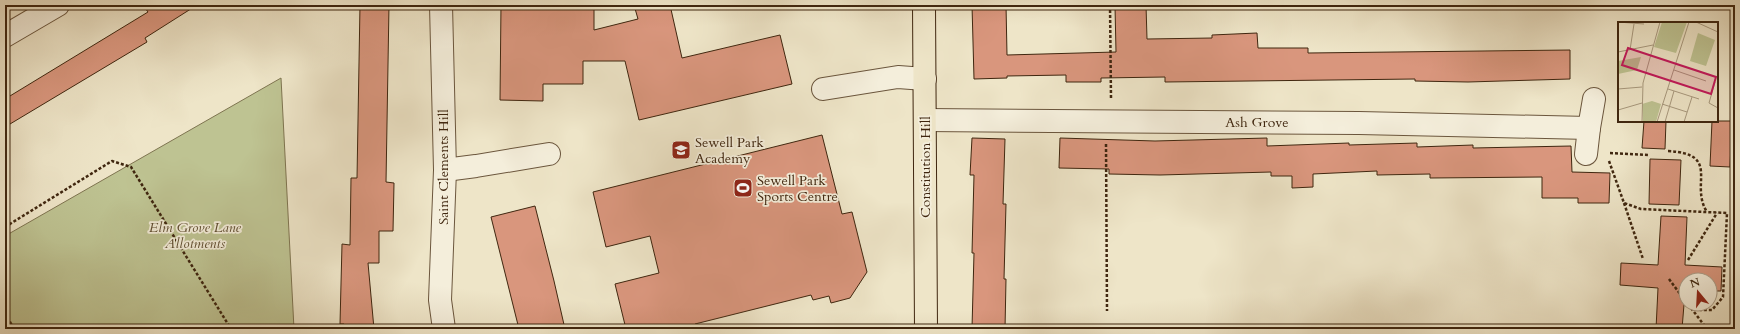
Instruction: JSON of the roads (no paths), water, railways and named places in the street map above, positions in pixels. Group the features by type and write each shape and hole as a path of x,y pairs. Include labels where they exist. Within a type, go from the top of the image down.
{"main road":[{"name":"Constitution Hill","path":"924,5 926,329"}],"street":[{"name":"Saint Clements Hill","path":"441,5 445,170 440,300 444,329"},
{"path":"5,36 49,7"},
{"path":"823,89 898,77 925,79"},
{"path":"1594,99 1589,128 1594,151"},
{"name":"Ash Grove","path":"925,120 1359,123 1589,128"},
{"path":"445,170 549,154"}],"place":[{"name":"Sewell Park Academy","path":"681,150"},
{"name":"Sewell Park Sports Centre","path":"743,188"}],"park label":[{"name":"Elm Grove Lane Allotments","path":"195,236"}]}
